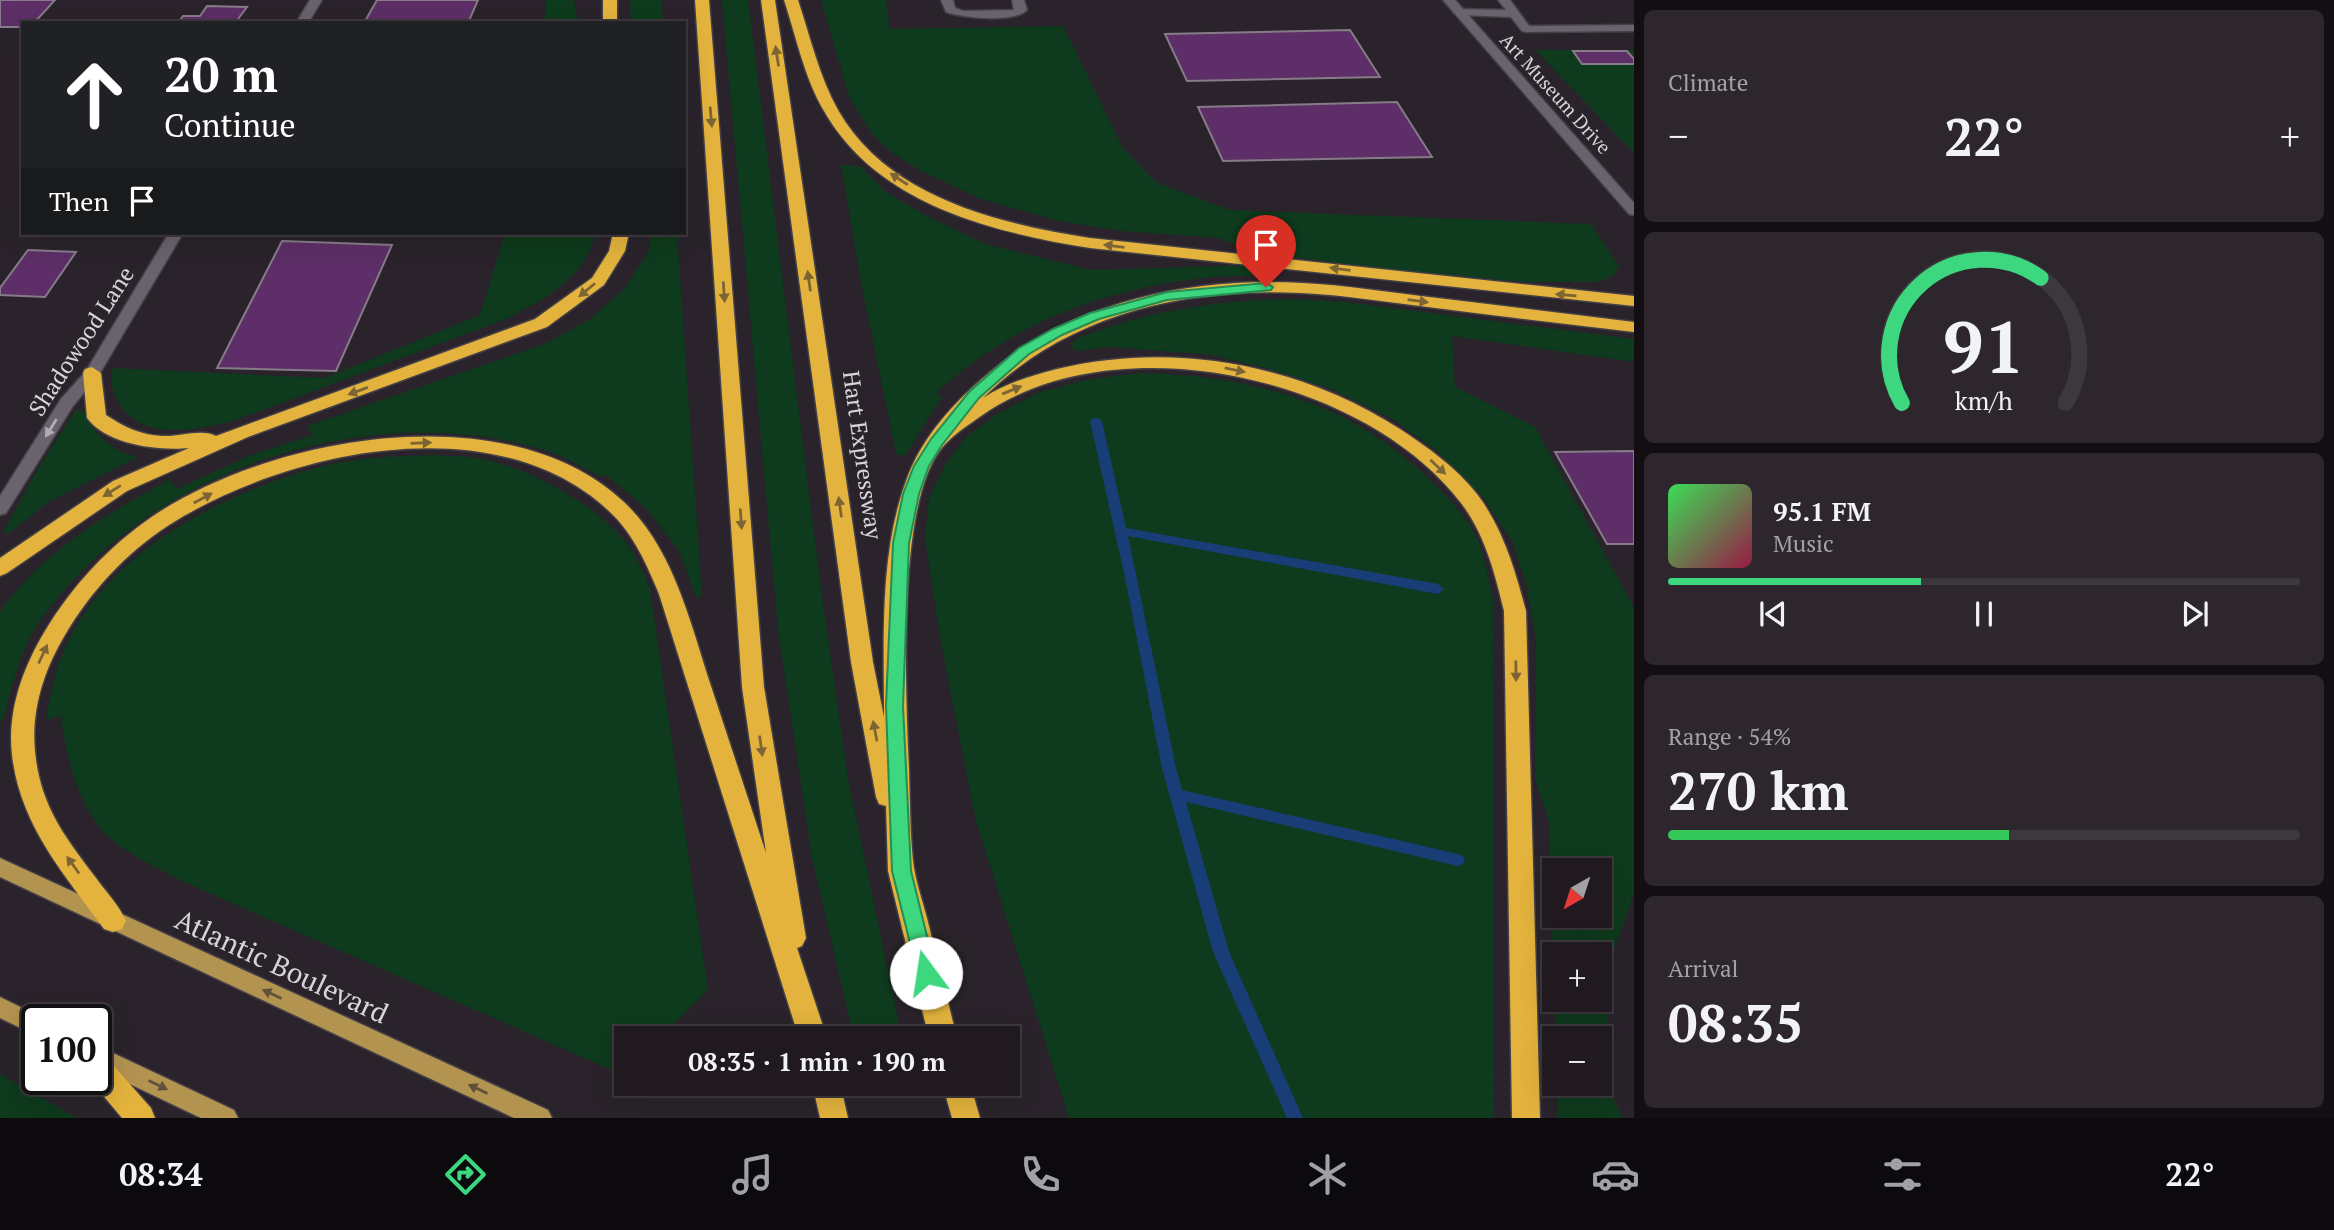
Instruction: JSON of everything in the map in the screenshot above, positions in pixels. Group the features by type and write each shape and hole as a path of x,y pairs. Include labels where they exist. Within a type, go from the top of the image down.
{"highway":[{"path":"610,0 610,21"},
{"path":"702,0 753,687 788,912 812,1026"},
{"name":"Hart Expressway","path":"768,0 862,662 901,871 940,1026"},
{"path":"791,0 821,87 832,112 846,132 890,173 922,193 996,225 1041,236 1090,243 1634,301"},
{"path":"0,568 120,486 241,433 541,323 598,281 617,251 621,235"},
{"path":"901,871 894,706 901,543 911,494 922,466 936,442 974,395 1024,351 1057,332 1094,316 1167,296 1247,288 1286,287 1634,327"},
{"path":"936,442 999,395 1072,370 1160,362 1216,366 1277,379 1321,395 1392,431 1437,465 1474,506 1499,550 1515,611 1526,1118"},
{"path":"92,373 97,418 117,433 144,441 182,444 241,433"},
{"path":"113,921 43,823 24,764 25,711 33,675 51,637 76,598 108,564 147,531 199,499 250,475 307,457 368,446 430,443 483,446 535,459 577,477 618,508 650,547 670,594 810,1026"},
{"path":"112,1084 141,1118"},
{"path":"829,1096 834,1118"}],"main road":[{"name":"Atlantic Boulevard","path":"0,867 540,1118"},
{"path":"0,1007 21,1018"},
{"path":"112,1064 226,1118"}],"street":[{"path":"303,21 316,0"},
{"path":"947,0 950,10 962,14 1017,13 1021,10 1018,0"},
{"name":"Art Museum Drive","path":"1450,0 1634,211"},
{"path":"1504,0 1527,29 1634,28"},
{"path":"1459,12 1515,14"},
{"name":"Shadowood Lane","path":"0,509 66,403 92,373 175,235"}],"green space":[{"path":"546,0 574,0 578,21 544,21"},
{"path":"630,0 662,0 663,21 631,21"},
{"path":"722,0 748,0 821,589 848,779 899,1026 851,1026 812,858 778,630"},
{"path":"821,0 886,0 890,29 1063,26 1123,148 1157,183 1230,210 1591,224 1619,266 1614,275 1598,282 1525,282 1383,269 1251,251 1219,238 1121,231 1059,221 981,199 919,170 892,153 872,134 850,99"},
{"path":"1535,50 1634,50 1634,153"},
{"path":"841,165 859,166 886,192 925,215 985,244 1091,270 1258,265 1258,275 1214,277 1127,292 1045,320 970,364 936,393 942,397 906,454 900,456 896,453 861,283"},
{"path":"504,235 594,235 583,263 573,275 561,286 520,312 233,421 187,430 157,429 131,417 120,405 112,383 112,368 325,378 480,315"},
{"path":"652,235 677,235 702,596 696,597 679,551 646,508 606,475 601,477 553,453 485,437 414,433 341,440 270,457 202,485 140,522 85,567 33,632 13,682 3,720 0,721 0,612 35,571 77,536 169,480 177,489 251,455 313,435 307,426 547,343 590,319 625,288 648,252"},
{"path":"1296,299 1346,302 1634,339 1634,362 1452,336 1455,387 1535,427 1634,608 1634,893 1612,955 1612,942 1553,942 1552,928 1612,928 1612,858 1550,858 1549,821 1535,780 1536,640 1526,583 1512,541 1482,496 1438,452 1394,420 1331,389 1269,369 1212,355 1111,347 1076,351 1070,345 1078,338 1132,320 1185,308"},
{"path":"1137,373 1219,379 1259,387 1297,398 1333,413 1402,455 1451,501 1476,537 1493,599 1494,1118 1069,1118 976,821 941,643 925,539 929,498 945,465 967,436 999,413 1040,392 1085,380"},
{"path":"76,410 83,410 98,434 111,446 138,457 50,501 8,534 3,532 37,470"},
{"path":"394,456 476,458 502,464 545,482 588,507 607,522 634,554 650,589 708,990 672,1026 614,1026 614,1071 182,881 138,858 108,836 91,815 73,774 61,716 46,720 60,661 82,617 107,585 138,556 173,530 211,508 251,490 328,465"},
{"path":"1555,1012 1607,1012 1608,1026 1555,1026"},
{"path":"0,1074 21,1086 21,1095 37,1095 77,1118 0,1118"},
{"path":"1612,1083 1613,1098 1623,1118 1558,1118 1557,1096 1612,1096"}],"building":[{"path":"0,0 55,0 36,21 21,21 21,27 0,27"},
{"path":"377,0 478,0 469,21 365,21"},
{"path":"207,6 247,7 236,21 179,21 183,16 200,16"},
{"path":"1350,30 1380,77 1187,81 1165,34"},
{"path":"1573,51 1627,51 1634,59 1634,64 1582,64"},
{"path":"1397,102 1432,157 1223,161 1198,107"},
{"path":"282,241 392,245 336,371 217,368"},
{"path":"28,250 76,252 45,297 0,295 0,288"},
{"path":"1634,451 1634,544 1607,544 1555,452"}],"waterway":[{"path":"1096,421 1176,794"},
{"path":"1121,531 1438,589"},
{"path":"1176,794 1458,860"},
{"path":"1176,794 1221,952 1295,1118"}],"route":[{"path":"926,973 901,871 894,706 901,543 911,494 922,466 936,442 974,395 1024,351 1057,332 1094,316 1167,296 1266,287"}]}
